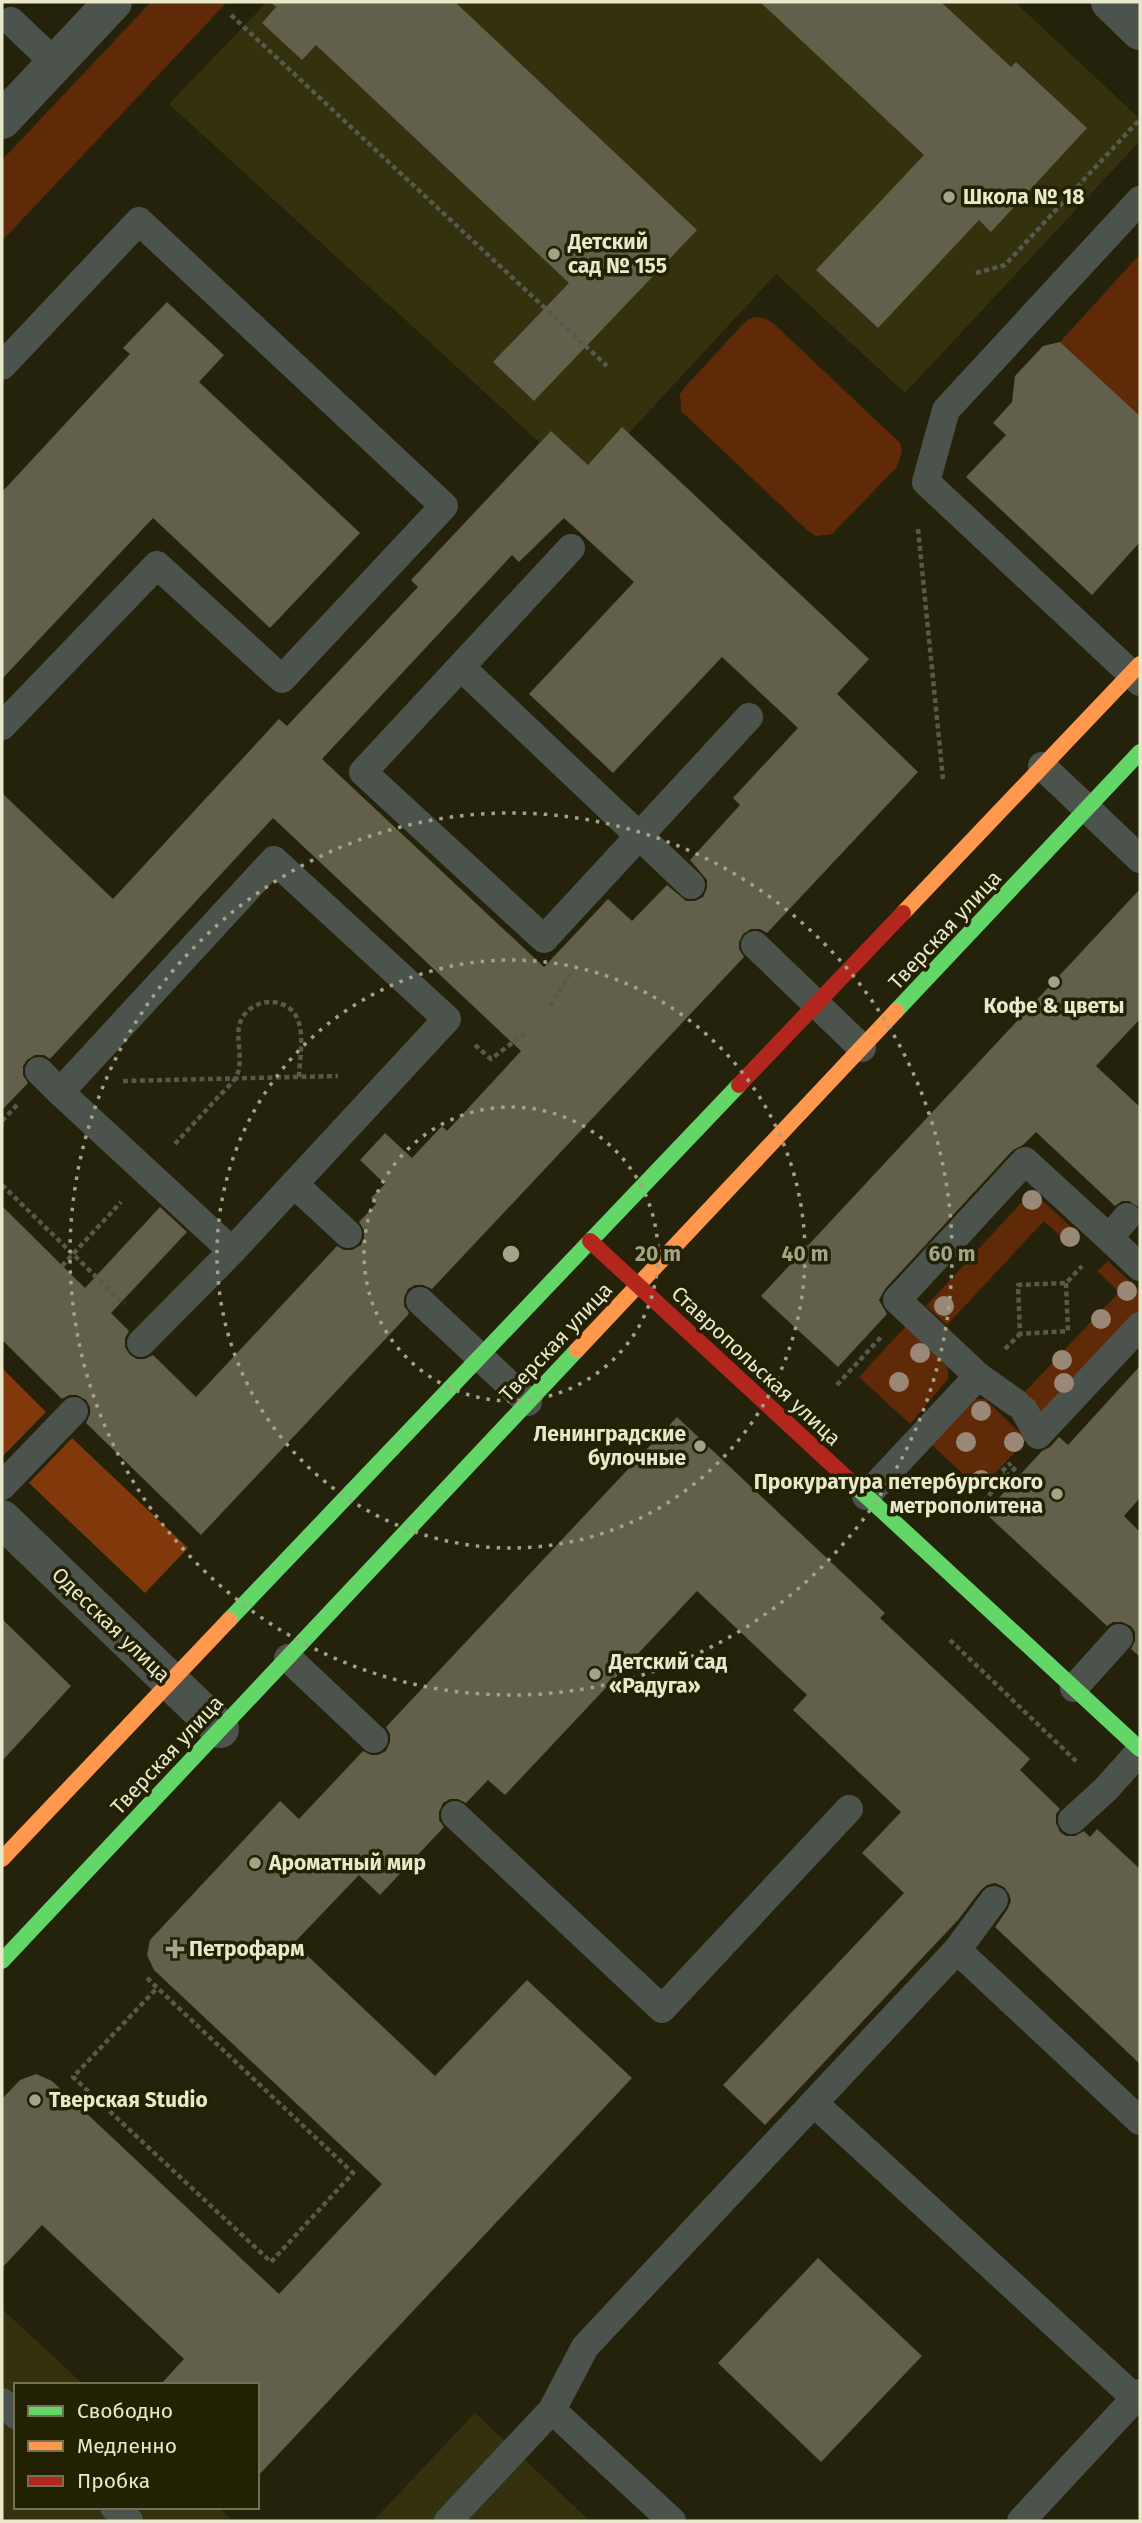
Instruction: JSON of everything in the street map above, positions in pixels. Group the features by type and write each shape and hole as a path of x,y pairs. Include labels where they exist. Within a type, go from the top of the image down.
{"street":[{"path":"2,120 113,2"},
{"path":"1110,2 1140,31"},
{"name":"Тверская улица","path":"2,1859 1042,766 1137,673"},
{"name":"Тверская улица","path":"2,1961 1140,752"},
{"name":"Ставропольская улица","path":"590,1241 1140,1750"},
{"name":"Одесская улица","path":"2,1520 220,1729"}],"lane":[{"path":"11,21 55,63"},
{"path":"1137,673 926,482 946,410 1140,200"},
{"path":"2,366 139,221 444,506 282,678 157,565 2,726"},
{"path":"571,548 363,772 544,939 749,717"},
{"path":"461,667 691,885"},
{"path":"1042,766 1140,859"},
{"path":"60,1092 274,860 447,1019 232,1251 147,1338"},
{"path":"755,946 862,1048"},
{"path":"39,1071 232,1251"},
{"path":"1140,1268 1025,1161 897,1300 978,1376 1020,1406 1038,1435 1140,1326"},
{"path":"294,1184 348,1234"},
{"path":"1109,1238 1128,1217"},
{"path":"420,1301 528,1402"},
{"path":"866,1496 978,1376"},
{"path":"2,1486 74,1411"},
{"path":"1074,1688 1119,1638"},
{"path":"288,1658 374,1739"},
{"path":"1072,1820 1106,1789 1140,1750"},
{"path":"455,1815 662,2010 849,1809"},
{"path":"447,2521 552,2410 585,2347 957,1950 994,1900"},
{"path":"957,1950 1140,2121"},
{"path":"814,2104 1138,2396 1021,2521"},
{"path":"552,2410 672,2521"},
{"path":"116,2509 129,2521"}],"path":[{"path":"231,15 607,366"},
{"path":"976,273 1005,265 1140,119"},
{"path":"926,482 916,514 943,779"},
{"path":"236,1078 241,1061 239,1029 244,1015 254,1006 268,1002 282,1004 293,1011 301,1024 299,1077"},
{"path":"447,1019 491,1059 524,1034"},
{"path":"60,1092 113,1082 394,1075"},
{"path":"2,1185 147,1338"},
{"path":"1066,1283 1068,1331 1020,1334 1018,1285 1066,1283"},
{"path":"837,1385 907,1309"},
{"path":"971,1514 1006,1477"},
{"path":"147,1978 353,2173 271,2262 73,2077 157,1988"}],"shaded area":[{"path":"151,2 227,2 2,241 2,160"},
{"name":"Детский сад № 155","path":"267,2 1015,2 1140,119 1140,141 905,393 776,274 594,471 551,431 540,443 169,104"},
{"path":"1140,254 1140,416 1060,342"},
{"path":"757,317 773,323 900,443 902,451 897,467 832,534 816,536 808,531 681,411 680,394 685,387 742,325"},
{"path":"1032,1191 1080,1235 1071,1246 1044,1221 947,1325 926,1306"},
{"path":"1108,1261 1140,1291 1140,1309 1043,1414 1022,1395 1119,1292 1097,1271"},
{"path":"907,1325 948,1369 948,1379 910,1424 859,1377"},
{"path":"2,1368 46,1412 2,1457"},
{"path":"977,1399 985,1399 1027,1439 980,1490 931,1444"},
{"path":"72,1438 188,1548 145,1593 29,1483"},
{"path":"2,2309 82,2383 14,2383 14,2509 220,2509 233,2521 2,2521"},
{"path":"475,2413 590,2521 373,2521"}],"building":[{"path":"270,2 455,2 697,230 534,401 493,362 569,283 316,45 302,60 262,23 276,7"},
{"path":"760,2 941,2 1011,67 1016,62 1087,128 991,232 979,220 878,328 816,270 924,155"},
{"path":"167,302 224,355 199,382 360,533 270,628 153,518 2,679 2,492 130,354 123,348"},
{"path":"1060,342 1140,416 1140,542 1092,595 966,477 1006,435 993,423 1012,402 1015,376 1043,346"},
{"path":"622,427 869,659 837,694 918,772 767,933 760,929 751,929 743,934 739,949 744,957 432,1289 415,1285 408,1289 404,1298 404,1306 409,1313 407,1316 201,1535 86,1423 90,1407 86,1400 77,1395 62,1399 2,1340 2,1206 85,1288 160,1207 187,1232 111,1313 129,1331 125,1338 125,1347 130,1355 145,1359 153,1355 196,1397 337,1246 352,1250 361,1245 364,1230 359,1222 376,1204 371,1198 385,1184 360,1160 385,1133 412,1158 442,1126 447,1131 521,1051 273,818 50,1059 44,1055 35,1055 27,1060 23,1066 23,1075 28,1083 2,1110 2,793 113,899 279,719 287,726 418,587 411,580 551,431 588,465","holes":["564,518 634,582 529,694 613,773 722,657 798,728 733,798 740,805 690,860 707,880 703,897 686,901 667,885 632,921 608,899 544,967 322,759 512,555 519,562"]},
{"path":"1140,889 1140,1019 1096,1066 1140,1107 1140,1208 1129,1201 1122,1201 1115,1206 1036,1132 1023,1145 1013,1150 885,1289 879,1300 887,1314 838,1367 761,1296"},
{"path":"1140,1366 1140,1498 1124,1516 1140,1532 1140,1657 1131,1649 1135,1632 1131,1626 1113,1622 1107,1626 985,1513 1042,1451 1059,1437 1068,1445"},
{"path":"677,1417 885,1613 880,1618 1030,1759 1020,1770 1060,1809 1056,1814 1056,1823 1060,1832 1066,1836 1075,1836 1084,1831 1090,1837 1097,1829 1140,1869 1140,2064 995,1927 1011,1901 1004,1887 995,1883 981,1890 958,1920 765,2125 723,2085 904,1893 862,1853 901,1812 793,1710 807,1695 697,1591 505,1795 488,1780 466,1803 450,1799 443,1803 439,1820 444,1827 380,1895 359,1875 294,1943 435,2076 527,1980 632,2078 259,2475 259,2383 162,2383 184,2359 42,2225 2,2268 2,2099 20,2080 36,2074 52,2081 279,2294 382,2184 154,1970 147,1955 150,1940 280,1801 299,1819 363,1751 378,1755 386,1751 390,1734 386,1727"},
{"path":"2,1619 71,1686 2,1761"},
{"path":"818,2258 922,2356 821,2462 718,2363"}],"traffic: fast":[{"path":"896,1011 1140,752"},
{"path":"229,1620 739,1085"},
{"path":"2,1961 577,1350"},
{"path":"851,1482 1140,1749"}],"traffic: slow":[{"path":"903,913 1140,664"},
{"path":"577,1350 896,1011"},
{"path":"2,1859 229,1620"}],"traffic: jam":[{"path":"739,1085 903,913"},
{"path":"590,1241 851,1482"}],"place":[{"name":"Школа № 18","path":"949,197"},
{"name":"Детский сад № 155","path":"554,254"},
{"name":"Кофе & цветы","path":"1054,982"},
{"name":"Ленинградские булочные","path":"700,1446"},
{"name":"Прокуратура петербургского метрополитена","path":"1057,1494"},
{"name":"Детский сад «Радуга»","path":"595,1674"},
{"name":"Ароматный мир","path":"255,1863"},
{"name":"Петрофарм","path":"175,1949"},
{"name":"Тверская Studio","path":"35,2100"}]}
